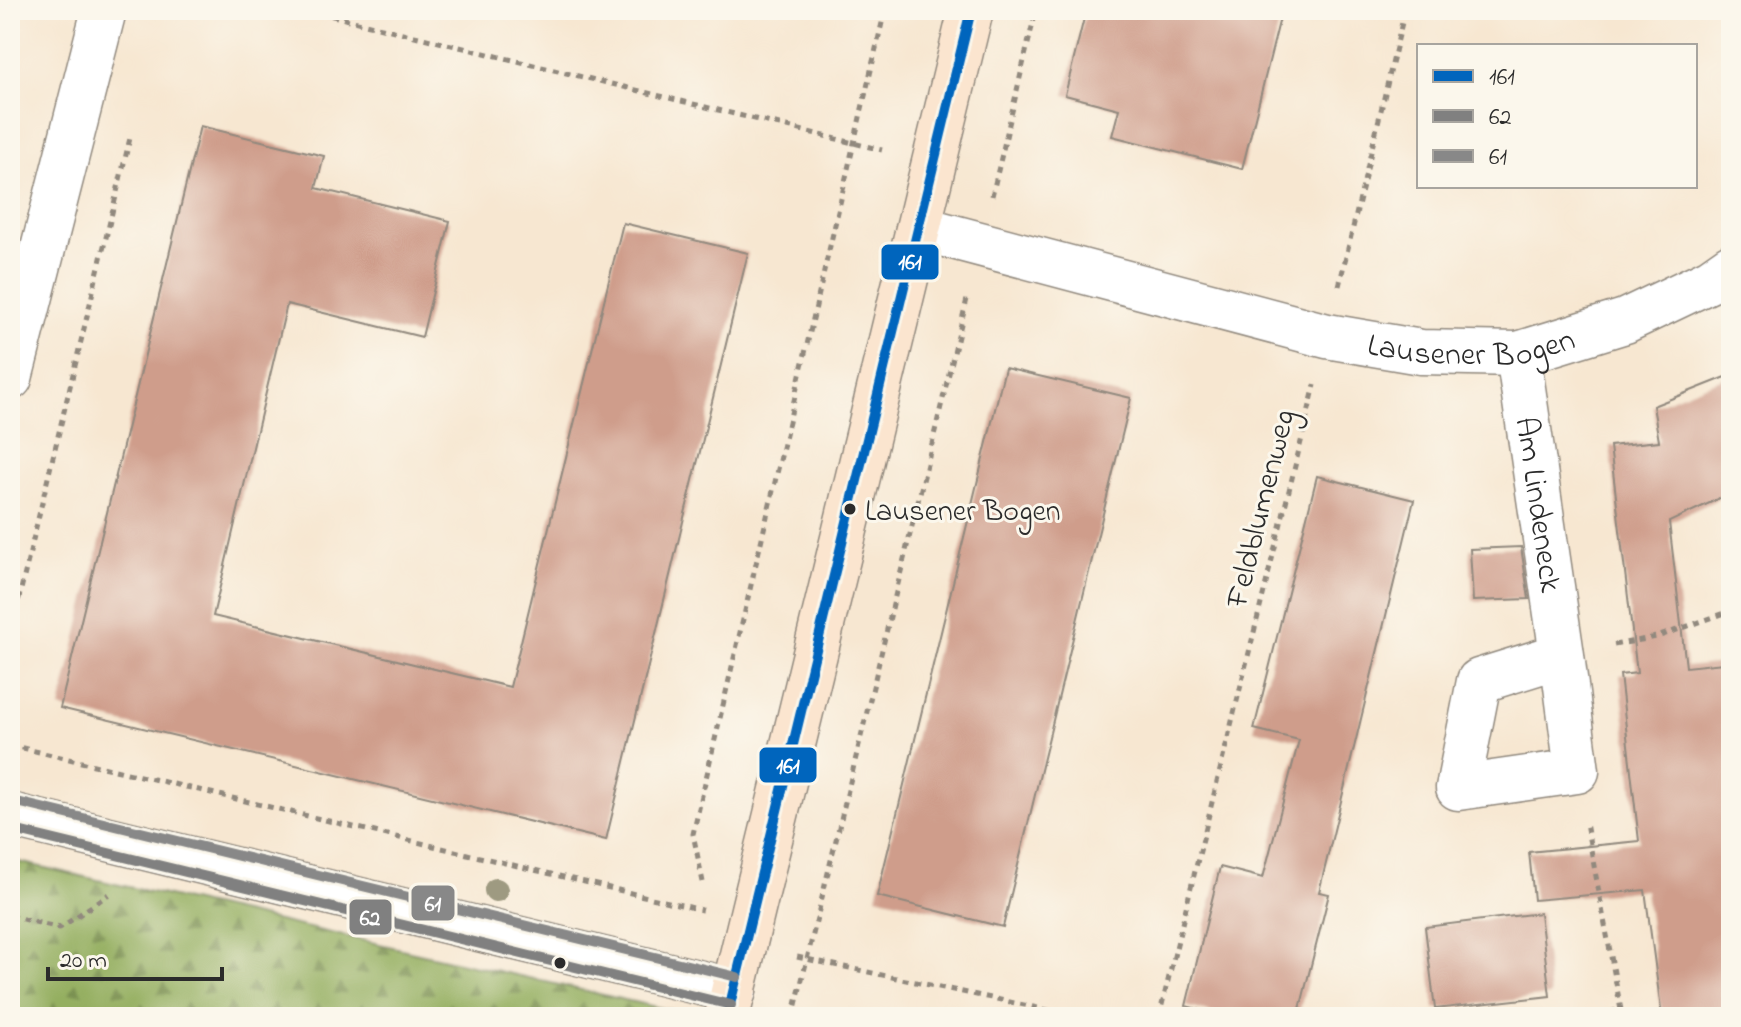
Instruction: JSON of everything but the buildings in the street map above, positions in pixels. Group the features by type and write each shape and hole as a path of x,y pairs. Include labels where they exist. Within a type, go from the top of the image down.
{"main road":[{"path":"731,1004 971,10"}],"street":[{"path":"12,360 104,10"},
{"name":"Lausener Bogen","path":"919,228 1327,336 1421,352 1518,354 1625,321 1711,280 1731,266"},
{"name":"Am Lindeneck","path":"1518,354 1577,771"},
{"path":"1562,655 1479,681 1458,788 1577,771"},
{"path":"10,815 167,853 731,1004"}],"path":[{"path":"308,10 934,161"},
{"path":"704,886 693,834 851,143 885,10"},
{"path":"793,1017 1036,10"},
{"name":"Feldblumenweg","path":"1159,1017 1405,10"},
{"path":"10,635 131,132"},
{"path":"1562,655 1657,637 1731,611"},
{"path":"10,745 710,912 707,899"},
{"path":"1574,1017 1621,1010 1577,771"},
{"path":"10,916 60,928 167,853"},
{"path":"824,965 1081,1017"}],"green space":[{"path":"10,860 691,1015 10,1017"}],"transit line":[{"name":"161","path":"727,1017 971,10"},
{"name":"61","path":"13,801 737,977"},
{"name":"62","path":"10,829 731,1005"}],"place":[{"name":"Lausener Bogen","path":"850,509"}]}
